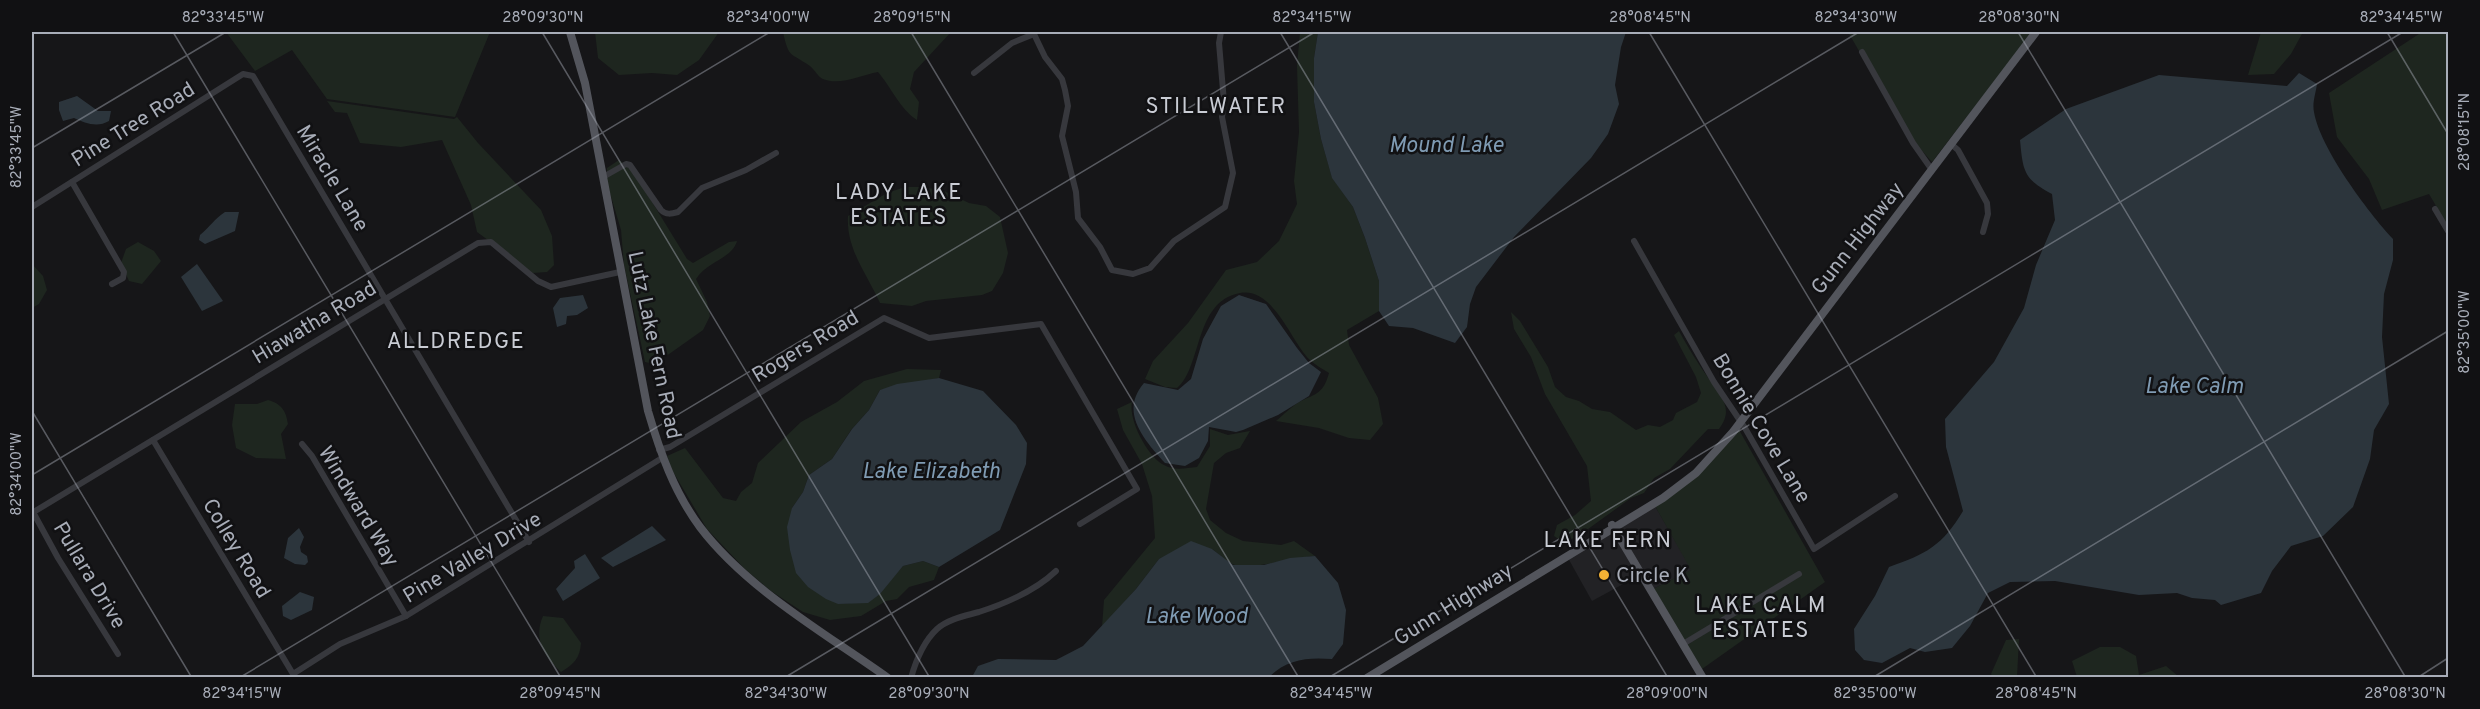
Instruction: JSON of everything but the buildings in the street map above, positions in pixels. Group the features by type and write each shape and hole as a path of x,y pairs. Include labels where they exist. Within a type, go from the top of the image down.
{"main road":[{"name":"Lutz Lake Fern Road","path":"570,32 585,83 648,411 661,454 691,513 714,545 766,591 888,678"},
{"name":"Gunn Highway","path":"1367,678 1613,527 1704,464 1741,421 2036,32"},
{"path":"1613,527 1703,678"}],"street":[{"path":"974,73 1012,44 1034,33 1045,57 1062,79 1065,90 1068,106 1062,136 1076,192 1078,218 1100,248 1112,270 1133,274 1150,268 1174,240 1197,224 1214,217 1229,200 1233,172 1222,117 1224,102 1219,43 1221,32"},
{"path":"1862,52 1913,143 1932,170"},
{"name":"Pine Tree Road","path":"32,207 243,74 253,76"},
{"name":"Miracle Lane","path":"253,76 529,542"},
{"path":"1951,144 1958,150 1987,203 1988,214 1983,232"},
{"path":"603,177 626,164 630,165 661,210 664,213 673,214 678,212 702,188 746,170 776,153"},
{"path":"72,182 124,272 123,278 112,284"},
{"path":"2435,209 2448,231"},
{"name":"Bonnie Cove Lane","path":"1634,241 1714,382 1741,421 1814,549 1895,496"},
{"name":"Hiawatha Road","path":"32,513 477,243 491,243 538,281 551,287 620,272"},
{"name":"Rogers Road","path":"661,454 884,318 929,338 1041,324 1137,489 1080,524"},
{"name":"Colley Road","path":"153,440 293,674"},
{"name":"Windward Way","path":"302,444 312,456 406,616"},
{"name":"Pine Valley Drive","path":"293,674 340,644 406,616 529,542 661,454"},
{"name":"Pullara Drive","path":"32,513 118,654"},
{"path":"911,678 927,640 938,628 955,619 1019,596 1056,571"},
{"path":"1683,644 1799,574"}],"shaded area":[{"path":"226,32 490,32 455,117 327,99 292,50 255,71"},
{"path":"595,32 719,32 699,60 677,75 652,73 619,75 598,58"},
{"path":"783,32 951,32 914,72 910,89 919,102 917,120 901,104 878,72 843,81 823,79 810,66 791,54"},
{"path":"1300,32 1318,32 1314,58 1314,102 1321,139 1332,177 1353,207 1379,281 1379,311 1347,330 1349,345 1378,398 1383,424 1370,440 1349,438 1319,428 1276,421 1296,404 1322,389 1329,373 1310,360 1303,352 1272,307 1263,298 1252,293 1240,293 1225,299 1214,308 1206,321 1185,379 1177,388 1165,387 1145,379 1153,361 1188,323 1226,270 1257,262 1279,241 1297,204 1294,181 1299,132 1297,66"},
{"path":"1848,32 2032,32 1932,162 1908,135"},
{"path":"2261,32 2303,32 2291,54 2274,74 2248,75"},
{"path":"2422,32 2448,32 2448,226 2429,194 2382,210 2369,179 2337,137 2329,93"},
{"path":"327,101 454,119 457,117 478,143 541,210 552,236 554,265 547,272 533,273 477,232 471,205 442,140 401,147 360,143 347,113 335,112"},
{"path":"619,160 633,171 687,259 693,263 729,242 737,241 730,252 706,268 696,279 707,302 710,316 703,330 655,364 645,362 624,265 621,230 607,183 607,168"},
{"path":"905,187 942,190 969,203 986,206 1000,217 1008,253 1003,273 992,291 982,295 926,301 912,306 880,303 858,261 850,239 848,216 887,193"},
{"path":"138,242 154,251 161,261 142,284 129,281 121,263 126,249"},
{"path":"32,264 43,276 47,290 39,304 32,308"},
{"path":"1511,312 1520,321 1548,367 1555,387 1566,397 1579,401 1592,409 1610,412 1636,430 1648,425 1660,427 1673,420 1676,413 1697,402 1701,393 1696,377 1674,335 1679,331 1724,403 1726,415 1724,422 1719,429 1708,429 1670,469 1654,478 1644,493 1631,498 1577,537 1563,542 1554,536 1557,525 1575,515 1591,501 1587,466 1545,394 1531,357 1514,329"},
{"path":"907,369 941,370 939,378 880,390 869,410 851,430 832,459 809,475 803,492 792,508 838,604 851,603 892,578 903,566 923,561 939,567 934,580 909,587 897,599 886,601 861,616 830,620 803,612 771,591 745,569 707,529 672,470 667,456 685,448 723,498 736,501 741,492 752,483 758,463 801,422 837,402 864,381"},
{"path":"268,400 280,406 286,415 288,424 281,434 286,459 256,458 236,448 232,425 235,404 257,404"},
{"path":"1132,402 1133,418 1140,437 1158,461 1172,468 1197,467 1210,446 1210,429 1228,435 1250,431 1240,448 1226,453 1214,463 1206,509 1210,520 1226,533 1243,541 1281,545 1294,541 1315,556 1244,566 1232,564 1212,549 1159,559 1102,627 1104,600 1155,538 1152,496 1142,464 1123,430 1117,409"},
{"path":"1738,428 1825,582 1702,669 1687,645 1802,574 1800,571 1684,641 1653,589 1691,570 1655,506"},
{"path":"1655,506 1692,570 1653,589 1618,529"},
{"path":"1613,532 1638,576 1592,601 1568,558"},
{"path":"543,616 563,618 581,643 576,660 561,672 542,647 539,632"},
{"path":"2019,639 2017,677 1993,677 1991,674 2006,640"},
{"path":"2100,647 2120,647 2136,656 2139,675 2166,666 2179,677 2077,677 2072,661"}],"water":[{"name":"Mound Lake","path":"1318,32 1626,32 1621,47 1615,85 1619,104 1608,134 1591,158 1514,237 1476,287 1470,304 1467,327 1455,343 1413,328 1389,326 1379,311 1379,281 1365,238 1353,207 1332,178 1321,139 1314,102 1314,58"},
{"name":"Lake Calm","path":"2299,73 2317,84 2314,112 2318,127 2335,161 2371,213 2393,239 2393,260 2384,294 2382,337 2389,404 2374,430 2370,459 2353,507 2323,536 2291,546 2272,571 2261,593 2221,605 2215,600 2192,598 2177,593 2139,595 2055,581 2010,582 1988,593 1970,626 1952,648 1925,652 1910,648 1882,663 1864,660 1855,650 1854,629 1875,596 1889,567 1923,553 1940,541 1963,511 1946,447 1945,419 1994,362 2024,308 2036,265 2055,220 2052,194 2042,189 2026,173 2020,140 2066,109 2159,75 2287,86"},
{"path":"77,96 98,111 111,111 109,121 96,124 74,118 63,121 59,102"},
{"path":"225,212 239,212 235,231 205,244 199,240 200,235"},
{"path":"197,264 223,301 202,311 181,277"},
{"path":"583,295 588,308 577,315 567,316 566,324 557,327 553,308 560,298"},
{"path":"1239,295 1266,304 1309,363 1321,372 1309,396 1278,415 1236,432 1209,427 1208,441 1199,458 1185,466 1165,463 1149,445 1137,425 1134,404 1137,394 1144,383 1178,390 1191,379 1203,339 1221,306"},
{"name":"Lake Elizabeth","path":"939,378 983,391 1016,425 1027,443 1026,464 1000,530 939,567 923,561 903,566 880,594 868,603 838,604 826,599 808,587 796,573 787,527 792,508 803,492 809,475 832,459 852,429 869,410 880,390 897,384"},
{"path":"652,526 666,540 613,567 601,558"},
{"path":"299,528 304,537 300,547 301,552 307,556 308,562 305,565 295,564 284,558 288,538"},
{"name":"Lake Wood","path":"1191,541 1212,549 1233,565 1264,565 1290,558 1315,556 1338,583 1346,610 1343,644 1332,659 1298,660 1283,666 1269,677 972,677 978,666 998,659 1056,660 1083,646 1136,589 1159,559"},
{"path":"585,554 600,578 563,601 556,589 575,568 574,561"},
{"path":"300,592 314,597 312,610 291,620 283,616 282,606"}],"place":[{"name":"Circle K","path":"1604,575"}],"district":[{"name":"STILLWATER","path":"1216,105"},
{"name":"LADY LAKE ESTATES","path":"899,204"},
{"name":"ALLDREDGE","path":"456,340"},
{"name":"LAKE FERN","path":"1608,539"},
{"name":"LAKE CALM ESTATES","path":"1761,616"}]}
